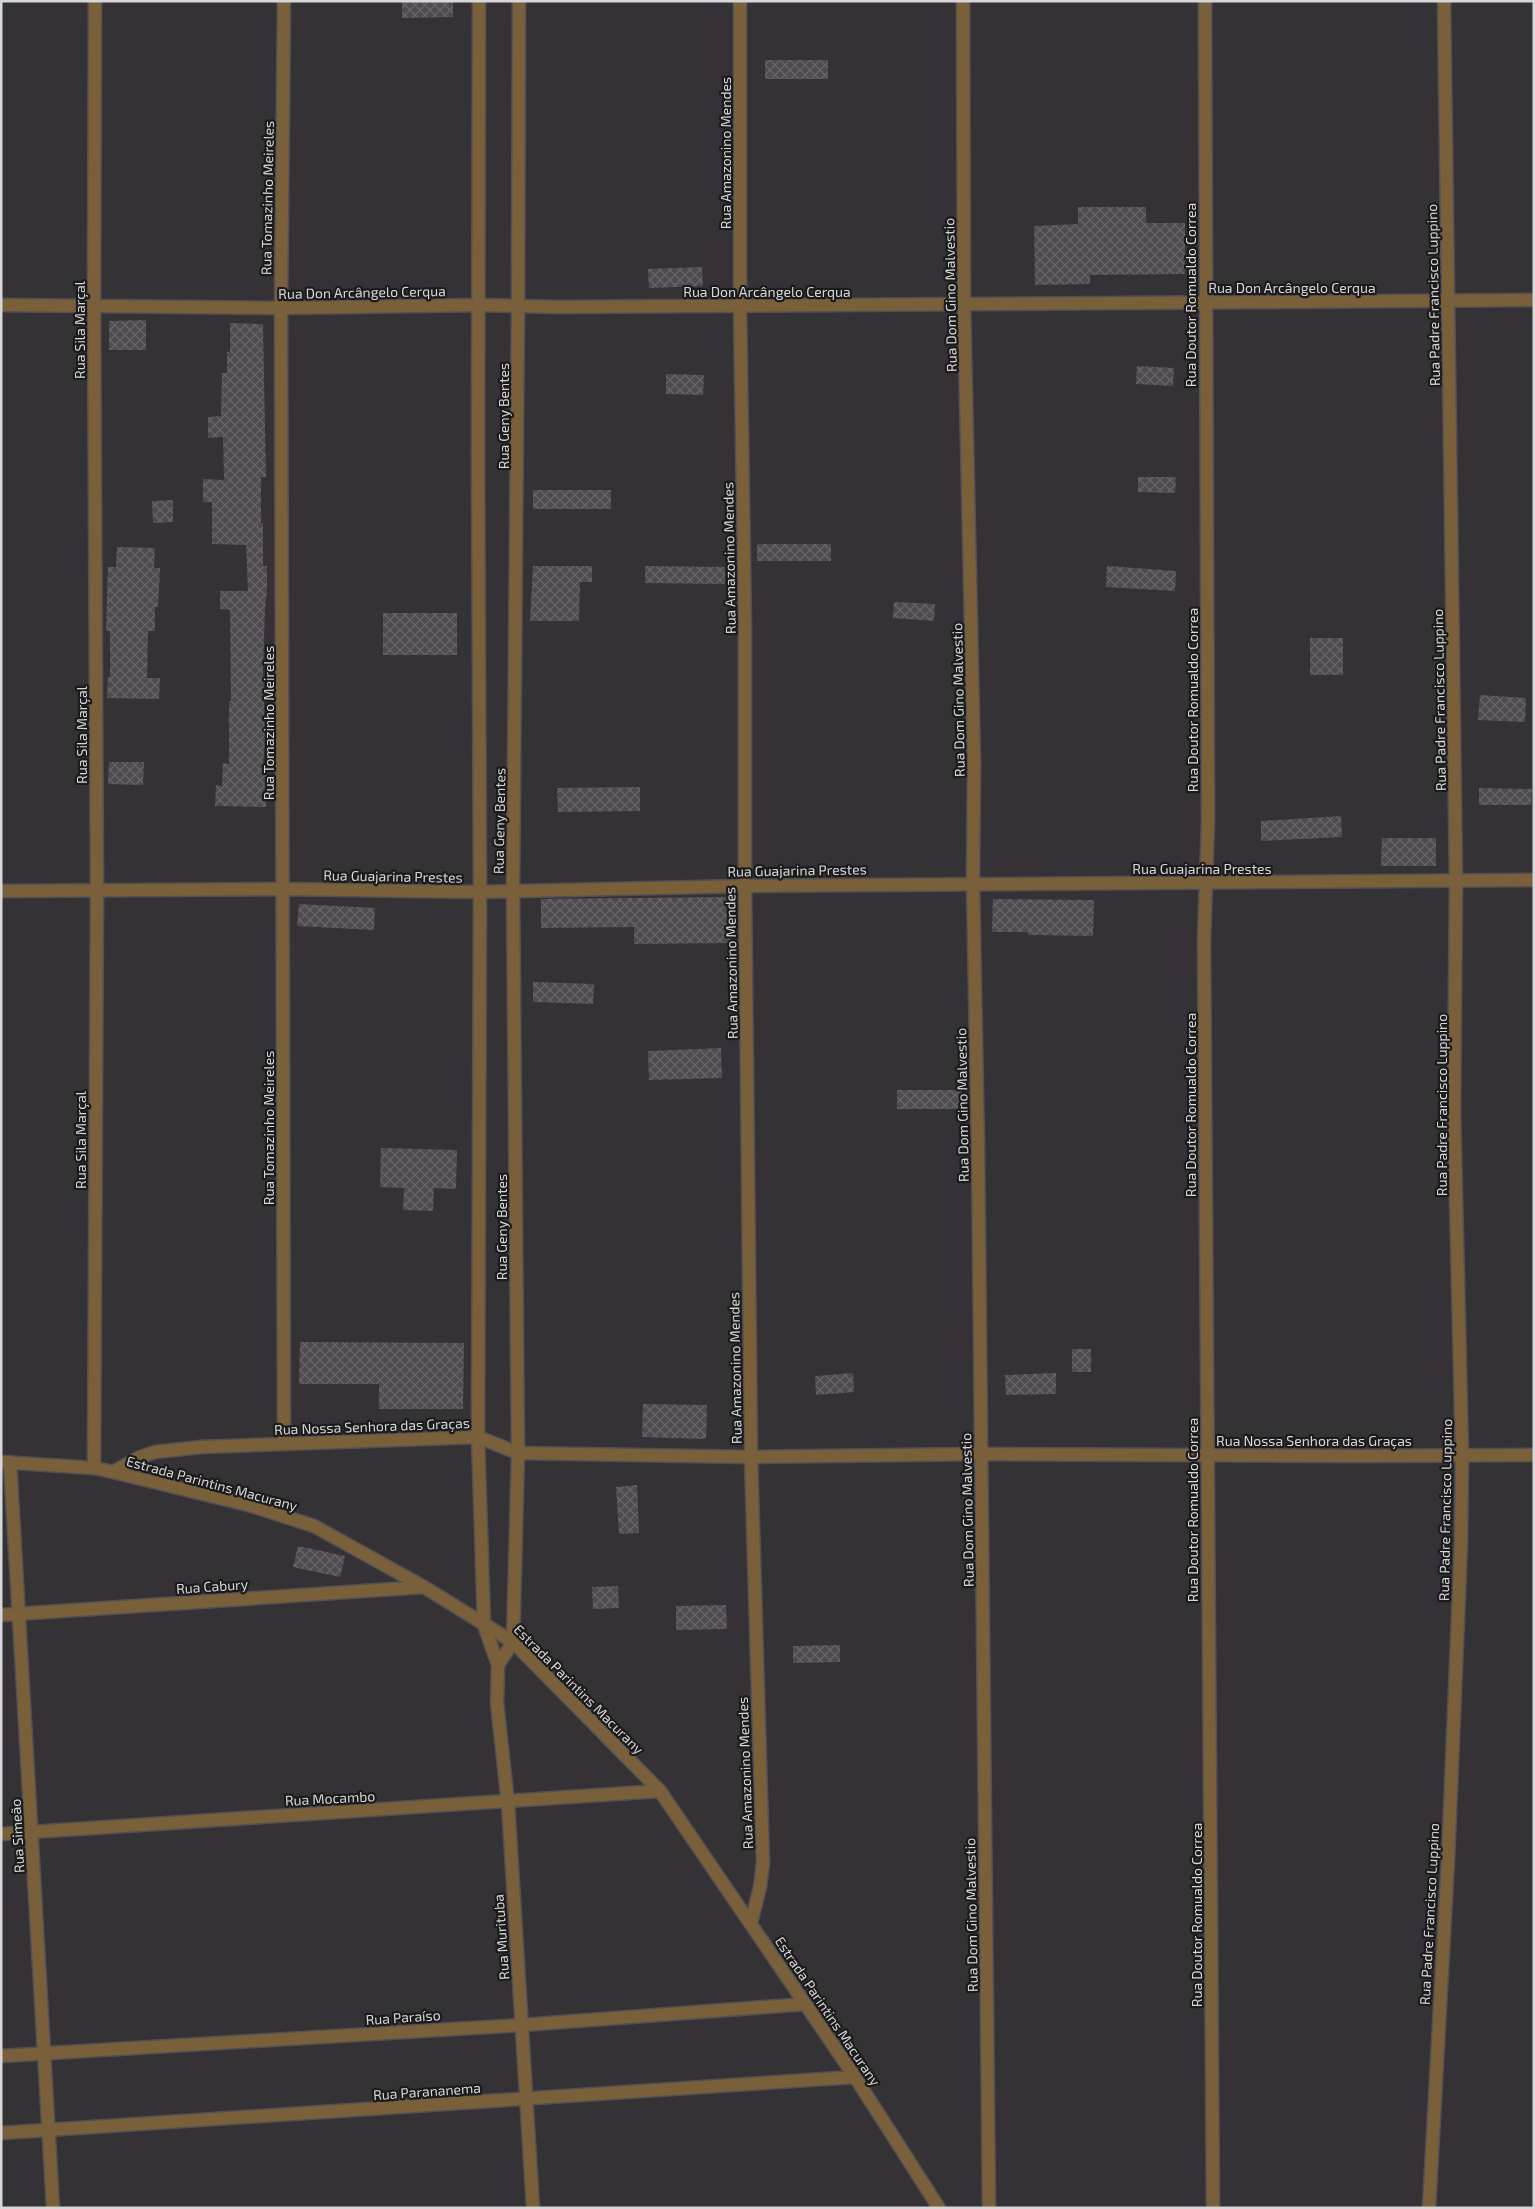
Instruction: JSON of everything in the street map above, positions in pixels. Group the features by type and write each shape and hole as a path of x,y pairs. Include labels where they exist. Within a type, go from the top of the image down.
{"street":[{"name":"Rua Sila Marçal","path":"94,1468 97,890 94,306 95,1"},
{"name":"Rua Tomazinho Meireles","path":"284,1 281,308 284,1444"},
{"name":"Rua Geny Bentes","path":"480,1 478,1437 484,1624"},
{"name":"Rua Geny Bentes","path":"513,1642 518,1453 513,890 519,1"},
{"name":"Rua Amazonino Mendes","path":"740,1 740,306 746,630 745,886 751,1457 763,1862 760,1887 751,1923"},
{"name":"Rua Dom Gino Malvestio","path":"964,1 964,304 974,764 973,884 978,1138 989,2208"},
{"name":"Rua Doutor Romualdo Correa","path":"1205,1 1208,823 1204,951 1213,2208"},
{"name":"Rua Padre Francisco Luppino","path":"1429,2208 1448,1850 1461,1544 1462,1456 1454,1112 1456,882 1444,1"},
{"name":"Rua Don Arcângelo Cerqua","path":"1,305 281,308 479,305 740,306 1534,300"},
{"name":"Rua Guajarina Prestes","path":"1,891 283,889 480,892 745,886 1534,880"},
{"name":"Rua Nossa Senhora das Graças","path":"114,1472 140,1457 155,1452 201,1447 478,1437 518,1453 751,1457 981,1454 1534,1455"},
{"name":"Estrada Parintins Macurany","path":"6,1462 94,1468 114,1472 252,1506 314,1526 424,1587 513,1642 660,1792 806,2004 940,2208"},
{"name":"Rua Simeão","path":"6,1462 32,1831 54,2208"},
{"name":"Rua Cabury","path":"1,1614 424,1587"},
{"name":"Rua Murituba","path":"484,1624 498,1665 497,1703 508,1802 533,2208"},
{"path":"498,1665 513,1642"},
{"name":"Rua Mocambo","path":"1,1834 660,1792"},
{"name":"Rua Paraíso","path":"1,2056 522,2025 806,2004"},
{"name":"Rua Parananema","path":"1,2133 855,2077"}],"building":[{"path":"402,1 453,1 453,17 402,18"},
{"path":"765,60 828,60 828,79 765,79"},
{"path":"1078,207 1146,207 1146,223 1185,223 1185,274 1090,275 1090,284 1035,285 1034,226 1078,224"},
{"path":"702,267 703,286 649,288 648,269"},
{"path":"146,320 146,350 109,350 109,321"},
{"path":"230,323 263,324 266,477 261,477 261,523 263,523 263,566 267,566 263,669 265,741 263,765 267,766 266,807 215,806 216,785 222,786 223,763 229,764 229,701 231,701 230,610 220,609 220,591 248,591 246,545 212,544 212,502 203,502 203,479 224,480 223,437 208,438 208,417 221,416 222,373 227,373 227,352 230,352"},
{"path":"1137,366 1174,368 1173,386 1136,384"},
{"path":"666,374 704,375 703,395 666,394"},
{"path":"1138,477 1176,477 1175,493 1138,492"},
{"path":"533,490 611,490 611,509 533,509"},
{"path":"173,500 173,522 153,523 152,501"},
{"path":"757,544 831,544 831,561 757,561"},
{"path":"117,547 155,548 154,568 160,568 158,607 155,607 155,631 148,631 147,678 160,678 159,699 107,698 108,677 110,677 110,631 106,631 108,567 116,567"},
{"path":"533,566 592,566 592,582 580,582 579,621 530,621"},
{"path":"645,566 725,567 725,584 645,583"},
{"path":"1107,566 1176,571 1175,591 1106,587"},
{"path":"894,602 935,604 934,621 893,618"},
{"path":"383,613 457,613 457,655 383,655"},
{"path":"1310,638 1343,638 1343,675 1310,675"},
{"path":"1480,695 1526,698 1525,722 1478,720"},
{"path":"109,762 144,762 143,785 108,784"},
{"path":"640,787 640,811 558,812 557,788"},
{"path":"1479,788 1532,789 1531,805 1479,805"},
{"path":"1341,816 1342,837 1261,841 1261,821"},
{"path":"1382,838 1436,838 1436,866 1381,866"},
{"path":"731,897 731,943 634,944 634,927 541,928 541,899"},
{"path":"993,899 1094,900 1093,936 1028,935 1028,932 992,932"},
{"path":"299,904 375,908 374,930 297,926"},
{"path":"533,982 594,984 593,1004 533,1002"},
{"path":"721,1048 722,1078 649,1080 648,1051"},
{"path":"897,1090 962,1090 962,1109 897,1109"},
{"path":"381,1148 457,1150 456,1189 434,1188 433,1211 403,1210 404,1188 380,1187"},
{"path":"300,1342 464,1343 463,1409 379,1409 379,1384 299,1384"},
{"path":"1072,1349 1091,1349 1091,1372 1072,1372"},
{"path":"853,1373 854,1392 816,1395 815,1376"},
{"path":"1056,1373 1056,1394 1006,1395 1005,1375"},
{"path":"643,1404 707,1405 706,1439 642,1437"},
{"path":"637,1485 639,1533 619,1534 616,1487"},
{"path":"298,1546 345,1556 340,1577 293,1567"},
{"path":"618,1586 619,1608 593,1609 592,1587"},
{"path":"726,1605 727,1629 676,1630 676,1606"},
{"path":"840,1645 840,1662 793,1663 793,1646"}]}
